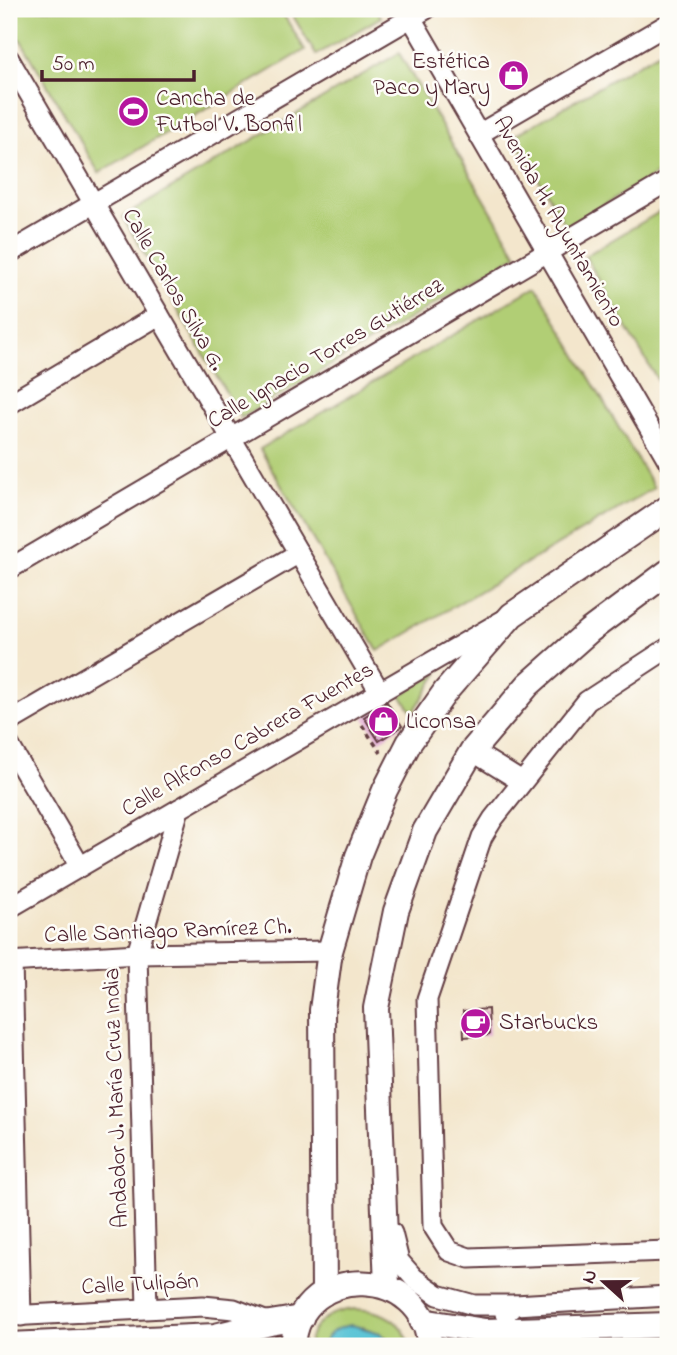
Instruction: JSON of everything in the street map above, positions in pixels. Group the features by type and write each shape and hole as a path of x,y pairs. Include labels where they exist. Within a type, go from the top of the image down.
{"main road":[{"path":"324,1293 322,1010 330,951 358,856 394,772 409,743 444,692 512,615 668,509"},
{"path":"387,1287 376,1007 396,911 425,831 472,751 528,685 589,631 668,572"},
{"path":"293,1346 301,1318 311,1304 324,1293 344,1284 366,1282 387,1287 414,1307 422,1321 429,1346"},
{"path":"9,1345 215,1336 301,1318"},
{"path":"422,1321 485,1331 668,1325"}],"street":[{"name":"Avenida H. Ayuntamiento","path":"414,12 479,134 668,460"},
{"path":"9,253 414,12"},
{"path":"479,134 668,24"},
{"name":"Calle Carlos Silva G.","path":"9,59 16,88 93,203 380,692"},
{"name":"Calle Ignacio Torres Gutiérrez","path":"9,569 668,181"},
{"path":"9,404 159,316"},
{"path":"9,722 299,553"},
{"name":"Calle Alfonso Cabrera Fuentes","path":"9,908 512,615"},
{"path":"668,648 587,701 493,819 482,837 427,999 433,1226 449,1251 469,1258 668,1251"},
{"path":"9,745 80,866"},
{"path":"472,751 522,782"},
{"name":"Andador J. María Cruz India","path":"147,1308 137,954 178,809"},
{"name":"Calle Santiago Ramírez Ch.","path":"10,962 137,954 330,951"},
{"path":"10,962 15,1316"},
{"path":"383,1194 399,1261 414,1278 438,1295 474,1305 668,1296"},
{"path":"485,1331 515,1305"},
{"name":"Calle Tulipán","path":"15,1316 203,1306 234,1309 270,1323"}],"path":[{"path":"350,709 394,772"}],"green space":[{"name":"Cancha de Futbol V. Bonfil","path":"9,9 280,9 305,50 99,173 9,20"},
{"path":"289,9 377,9 381,17 316,55"},
{"path":"668,47 668,167 566,227 514,136"},
{"path":"399,53 517,255 241,418 123,217"},
{"path":"668,207 668,382 661,386 585,256"},
{"path":"536,286 654,488 378,651 260,449"},
{"path":"439,672 413,713 401,695"},
{"path":"355,1309 374,1311 390,1318 402,1329 410,1346 394,1346 386,1337 363,1327 323,1346 308,1346 314,1330 324,1319"}],"water":[{"path":"352,1325 380,1333 394,1346 323,1346 334,1331"}],"building":[{"name":"Liconsa","path":"387,702 402,726 379,741 364,717"},
{"name":"Starbucks","path":"488,1009 489,1035 464,1037 463,1011"}],"place":[{"name":"Estética Paco y Mary","path":"513,75"},
{"name":"Cancha de Futbol V. Bonfil","path":"133,112"},
{"name":"Liconsa","path":"383,722"},
{"name":"Starbucks","path":"476,1023"}]}
